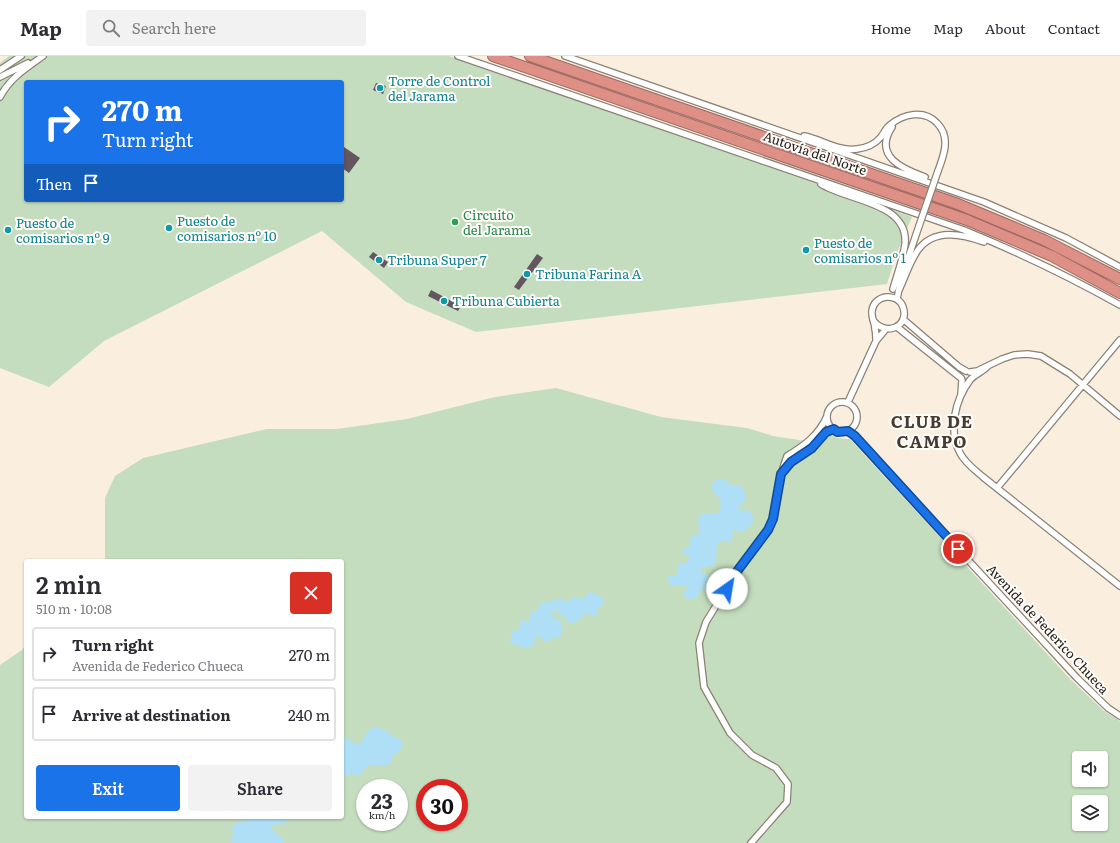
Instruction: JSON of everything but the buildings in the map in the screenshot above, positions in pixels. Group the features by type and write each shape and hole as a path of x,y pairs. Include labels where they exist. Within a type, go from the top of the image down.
{"highway":[{"name":"Autovía del Norte","path":"493,56 967,220 1052,256 1120,292"},
{"name":"Autovía del Norte","path":"530,56 958,204 1044,240 1120,279"}],"street":[{"path":"0,70 21,56"},
{"path":"0,78 43,56"},
{"path":"0,97 6,85 43,56"},
{"path":"458,56 964,230 1030,259 1120,305"},
{"path":"565,56 984,202 1066,238 1120,267"},
{"path":"788,133 813,137 855,150 872,144 880,138 889,126 910,115 923,115 935,121 940,127 945,139 945,147 938,172 901,279 896,289"},
{"path":"896,121 888,135 886,146 891,158 896,163 910,171 969,193 984,202"},
{"path":"811,178 826,188 884,209 899,222 903,230 905,242 896,289 897,299 904,308 903,319 897,326 886,329 876,341 848,402"},
{"path":"876,341 872,312 875,303 896,289 918,250 924,244 937,237 959,234 995,245 1030,259"},
{"path":"887,296 897,299"},
{"path":"903,319 971,376 971,379 956,406 954,427 956,443 960,454 997,488 1120,586"},
{"path":"873,320 876,324 886,329"},
{"path":"897,326 966,382 987,367 1002,359 1014,355 1028,354 1041,356 1070,374 1082,386 1120,416"},
{"path":"997,488 1120,340"},
{"path":"961,396 962,373 987,367"},
{"path":"751,843 787,802 788,784 776,768 752,755 730,733 704,687 699,643 706,622 738,570 768,530 773,519 785,459 790,454 803,447 812,438 823,424 828,410 833,404 842,401 848,402 853,405 858,416 855,425 848,431 837,432 829,425 827,416"},
{"path":"781,474 791,462 812,448 826,432 834,429"},
{"name":"Avenida de Federico Chueca","path":"848,431 1077,678 1108,708 1120,716"},
{"path":"790,454 793,457 791,462"}],"green space":[{"name":"Circuito del Jarama","path":"9,56 449,56 862,198 912,217 896,255 887,284 476,332 406,302 322,231 104,341 49,387 0,368 0,63"},
{"path":"556,388 661,417 747,428 773,436 805,441 822,419 826,429 832,435 839,438 850,439 1070,679 1104,711 1120,721 1120,843 0,843 0,665 24,647 24,819 344,819 344,559 105,559 105,498 115,476 143,458 267,429 337,429 407,419 495,397"}],"water":[{"path":"716,479 728,481 732,486 741,486 746,498 738,510 750,511 754,519 752,524 743,532 734,530 732,532 734,535 730,542 720,542 717,544 716,561 713,566 702,567 700,571 708,575 705,588 700,591 699,595 691,600 684,596 687,589 686,585 669,585 668,575 677,576 678,565 686,563 690,557 689,555 682,554 681,552 689,546 691,537 699,533 698,519 700,515 704,513 717,514 720,510 720,500 711,488"},
{"path":"590,591 605,601 597,608 598,613 595,617 586,613 578,621 570,624 564,616 558,614 559,607 555,613 549,612 549,614 561,622 562,634 559,637 545,642 540,636 535,637 534,646 522,648 519,645 511,644 510,641 512,632 520,628 520,621 523,620 529,622 531,611 536,611 541,603 560,599 567,602 574,597 584,599"},
{"path":"372,728 382,729 400,739 403,745 393,756 389,765 367,766 360,775 357,776 352,773 347,776 344,775 344,737 357,744 361,743 366,733"},
{"path":"245,819 290,819 284,824 272,825 272,829 283,839 285,843 233,843 231,838 233,835 232,828 237,822 245,821"}],"place":[{"name":"Torre de Control del Jarama","path":"380,88"},
{"name":"Circuito del Jarama","path":"455,222"},
{"name":"Puesto de comisarios nº 10","path":"169,228"},
{"name":"Puesto de comisarios nº 9","path":"8,230"},
{"name":"Puesto de comisarios nº 1","path":"806,250"},
{"name":"Tribuna Super 7","path":"379,260"},
{"name":"Tribuna Farina A","path":"527,274"},
{"name":"Tribuna Cubierta","path":"444,301"}],"district":[{"name":"CLUB DE CAMPO","path":"932,432"}],"route":[{"path":"727,589 738,570 768,530 773,519 781,474 791,462 812,448 826,432 834,429 837,432 848,431 855,436 958,549"}]}
